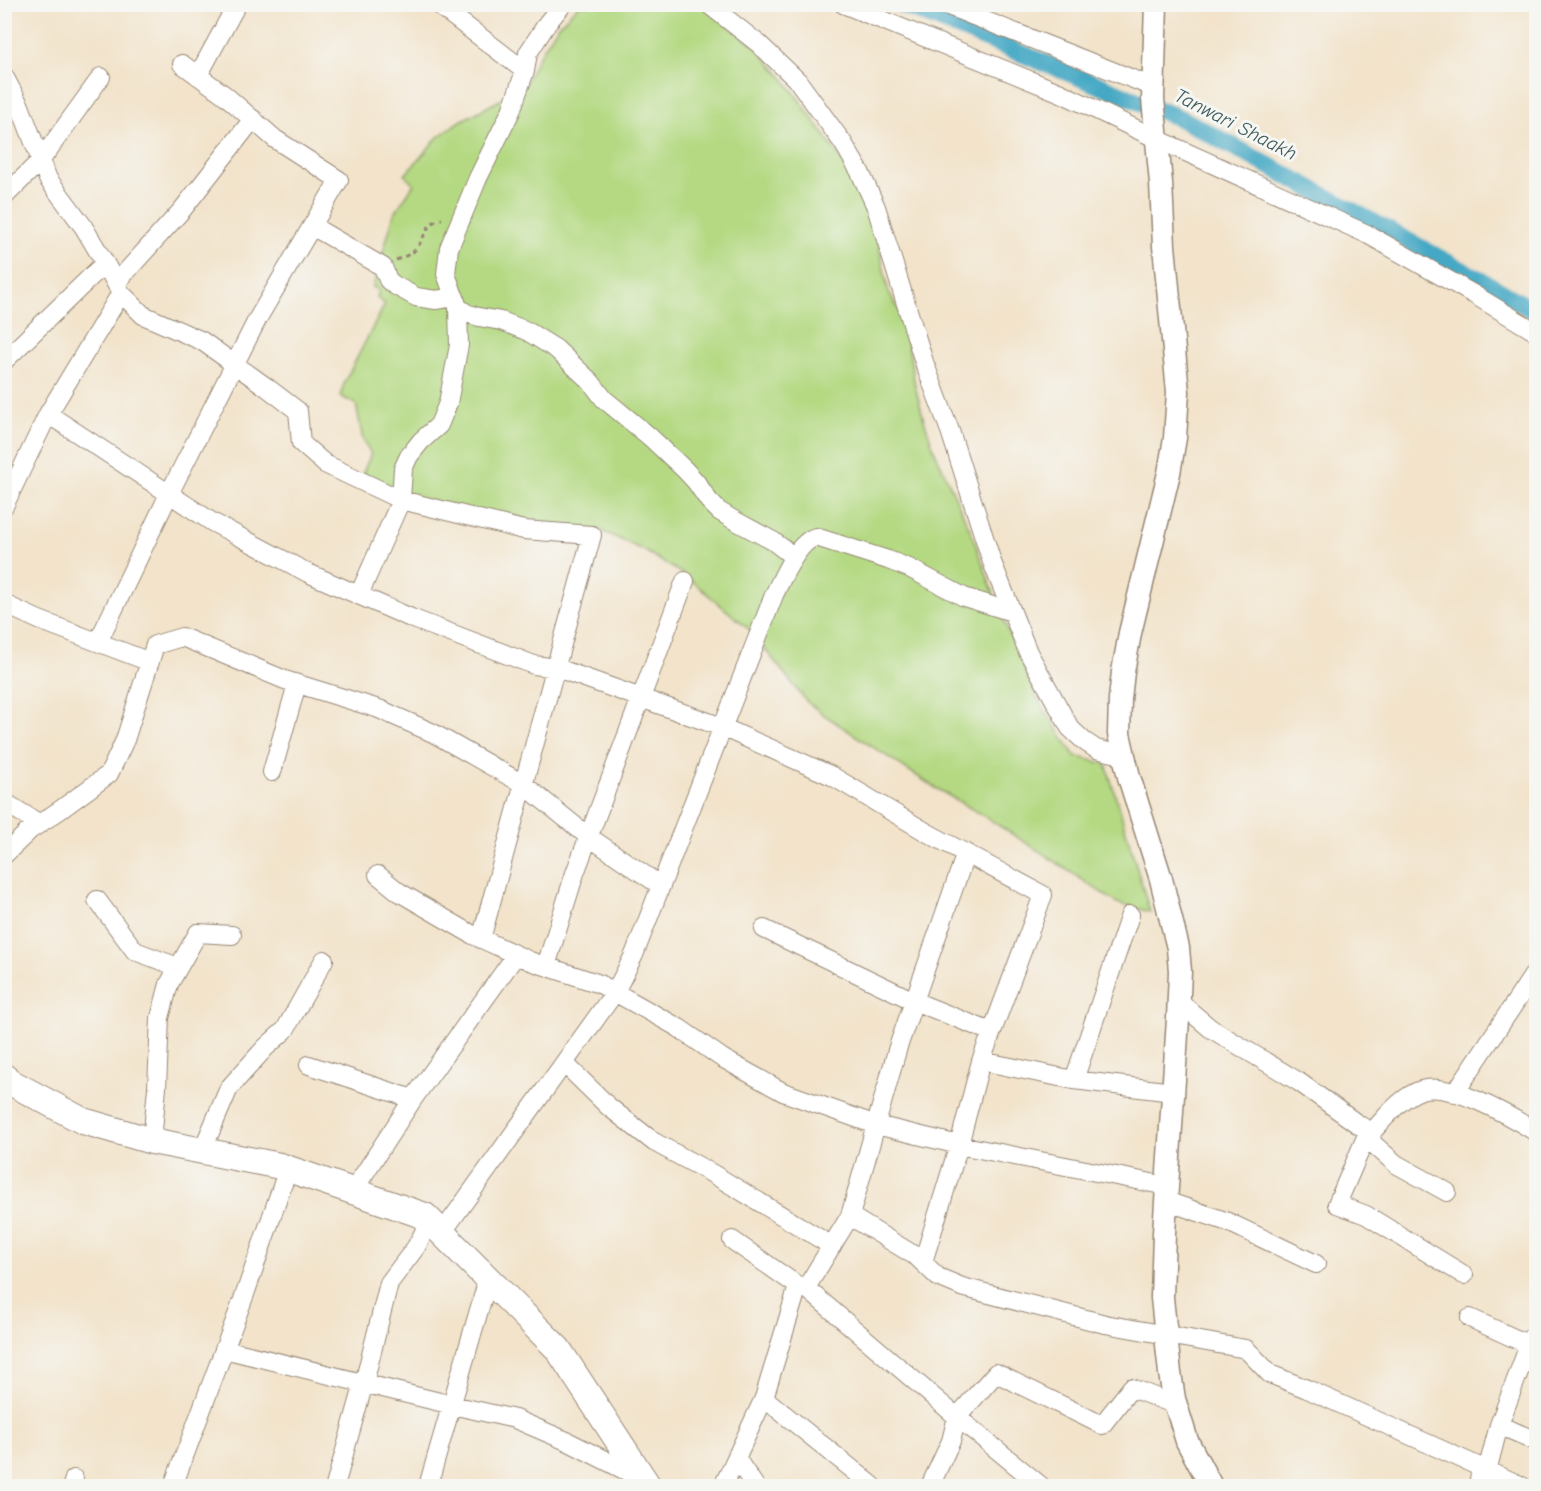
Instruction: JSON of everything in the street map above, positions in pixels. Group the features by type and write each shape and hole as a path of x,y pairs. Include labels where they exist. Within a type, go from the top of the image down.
{"main road":[{"path":"4,1077 83,1121 152,1141 280,1166 425,1216 558,1349 645,1483"}],"street":[{"path":"437,4 525,71"},
{"path":"359,595 402,500 403,469 409,456 421,441 439,425 448,404 459,345 456,302 446,274 449,248 478,178 511,111 525,71 528,52 562,4"},
{"path":"708,4 759,44 798,81 843,143 860,172 876,207 924,362 950,431 992,562 1028,652 1070,728 1096,749 1122,755"},
{"path":"843,4 1156,131 1367,234 1536,332"},
{"path":"943,4 1153,93"},
{"path":"1156,4 1153,93 1178,392 1175,438 1169,473 1130,633 1123,672 1119,734 1122,755 1171,913 1178,948 1179,1002 1166,1193 1162,1298 1176,1405 1187,1441 1211,1486"},
{"path":"198,76 232,7"},
{"path":"98,642 169,494 258,318 339,180 275,139 226,96 182,64"},
{"path":"4,76 20,106 48,179 83,226 118,288 143,315 202,341 298,411 301,443 325,464 402,500 524,530 592,535 481,939"},
{"path":"4,197 41,160 101,77"},
{"path":"4,506 48,414 118,288 253,119"},
{"path":"312,226 383,267 388,280 416,297 456,302 466,313 501,321 527,331 556,349 591,382 604,399 685,470 719,511 773,541 794,557"},
{"path":"4,361 105,263"},
{"path":"48,414 212,522 308,573 411,618 534,665 555,668 722,727 832,776 926,832 1043,895 981,1061 959,1145 923,1262"},
{"path":"335,1486 389,1283 416,1247 436,1227 564,1063 615,992 634,956 787,566 810,538 816,537 909,568 964,597 1012,612"},
{"path":"546,966 575,873 685,581"},
{"path":"4,604 39,620 150,662"},
{"path":"4,855 30,830 109,774 125,740 155,645 182,637 297,684 379,709 433,733 523,784 589,837 661,885"},
{"path":"272,772 297,684"},
{"path":"4,801 39,824"},
{"path":"723,1486 764,1398 802,1287 850,1216 898,1047 966,853"},
{"path":"378,875 399,892 481,939 516,955 600,984 615,992 679,1028 722,1058 783,1092 876,1125 1166,1193 1316,1264"},
{"path":"97,900 135,951 178,967"},
{"path":"1074,1080 1130,915"},
{"path":"764,929 914,1001 991,1032"},
{"path":"152,1141 158,1088 160,1018 169,984 198,933 232,934"},
{"path":"353,1191 413,1099 516,955"},
{"path":"202,1151 229,1088 265,1048 285,1030 324,960"},
{"path":"1455,1093 1536,971"},
{"path":"1179,1002 1210,1028 1299,1082 1371,1131"},
{"path":"981,1061 1074,1080 1173,1092"},
{"path":"564,1063 609,1107 654,1142 713,1174 831,1246"},
{"path":"309,1065 413,1099"},
{"path":"1464,1275 1366,1215 1337,1204 1371,1131 1403,1101 1422,1090 1445,1089 1510,1116 1536,1132"},
{"path":"1371,1131 1371,1142 1396,1164 1447,1192"},
{"path":"173,1486 245,1294 288,1169"},
{"path":"850,1216 917,1257 938,1277 962,1287 1106,1324 1246,1349 1270,1374 1522,1486"},
{"path":"732,1240 802,1287 1041,1486"},
{"path":"428,1486 488,1279"},
{"path":"1470,1318 1530,1341 1478,1486"},
{"path":"224,1349 515,1419 569,1442 645,1483"},
{"path":"930,1486 951,1441 957,1417 996,1372 1102,1425 1131,1388 1176,1405"},
{"path":"764,1398 873,1486"},
{"path":"1499,1425 1536,1441"},
{"path":"736,1458 755,1486"}],"path":[{"path":"383,267 412,253 422,242 427,229 436,219 444,219"}],"green space":[{"path":"579,5 701,5 755,46 785,80 858,186 875,225 888,290 904,321 915,386 935,452 971,532 1005,624 1037,698 1075,756 1106,764 1150,912 1117,903 824,715 806,701 750,630 686,576 645,551 600,530 549,528 410,497 363,473 371,454 363,440 356,404 340,396 345,381 385,304 377,298 379,290 373,287 394,214 414,184 405,175 438,137 457,123 523,88 538,57 558,26"}],"waterway":[{"name":"Tanwari Shaakh","path":"901,4 1184,120 1536,312"}]}
